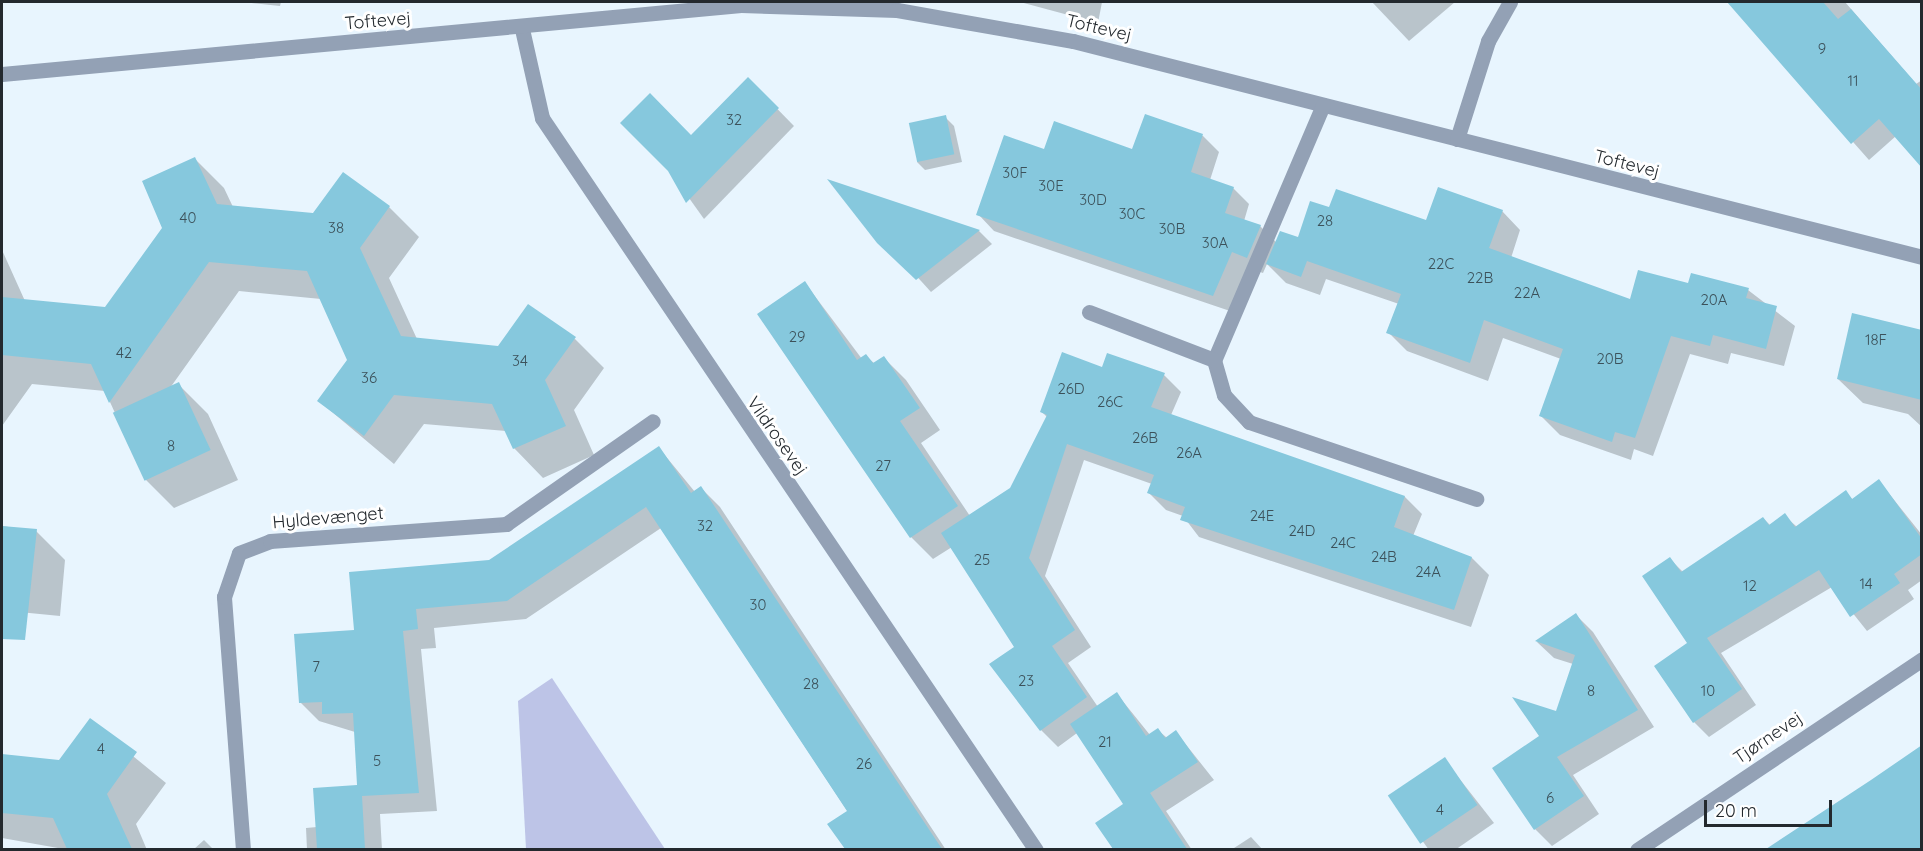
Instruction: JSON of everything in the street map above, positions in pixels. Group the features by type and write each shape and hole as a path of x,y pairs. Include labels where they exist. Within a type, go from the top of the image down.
{"street":[{"path":"1457,139 1488,41 1510,2"},
{"name":"Toftevej","path":"2,74 522,29 741,5 900,6 1073,41 1922,257"},
{"name":"Vildrosevej","path":"522,29 542,118 1036,849"},
{"path":"1323,105 1214,360 1224,395 1249,422 1476,499"},
{"path":"1089,312 1214,360"},
{"name":"Hyldevænget","path":"243,849 224,597 239,553 270,541 506,524 653,421"},
{"name":"Tjørnevej","path":"1637,849 1922,659"}],"shaded area":[{"path":"552,678 665,849 526,849 518,701"}],"building":[{"path":"1727,2 1823,2 1838,19 1851,9 1922,90 1922,168 1879,119 1851,144"},
{"path":"748,77 779,108 686,203 668,171 620,123 650,93 691,135"},
{"path":"1145,114 1203,134 1191,172 1234,187 1225,213 1261,225 1247,258 1232,252 1213,296 976,215 1004,135 1044,149 1054,121 1132,149"},
{"path":"946,115 954,154 917,162 909,123"},
{"path":"195,157 217,204 313,213 343,172 390,206 360,248 401,336 498,346 528,304 576,337 545,380 566,426 513,449 492,404 394,395 364,436 317,401 347,360 307,271 209,262 109,403 91,364 2,355 2,297 105,307 162,228 142,181"},
{"path":"827,179 980,230 916,280 877,243"},
{"path":"1438,187 1503,210 1489,248 1630,299 1638,270 1688,283 1691,273 1749,288 1746,298 1777,306 1766,349 1713,335 1710,346 1671,336 1635,438 1615,432 1612,442 1539,416 1563,349 1484,320 1470,363 1386,333 1401,294 1307,261 1301,277 1266,264 1280,231 1298,237 1310,201 1329,207 1336,189 1426,220"},
{"path":"805,281 857,360 866,354 873,363 884,356 920,408 900,421 958,506 910,538 757,314"},
{"path":"1852,313 1922,330 1922,400 1837,379"},
{"path":"1062,352 1102,367 1107,353 1165,373 1151,407 1405,496 1394,527 1472,557 1454,610 1180,520 1185,507 1147,493 1154,475 1067,444 1029,558 1075,630 1052,646 1087,697 1040,731 989,664 1014,647 941,533 1010,488 1047,415 1040,412"},
{"path":"179,382 211,450 145,481 113,413"},
{"path":"659,446 691,493 701,486 942,849 845,849 827,824 847,811 646,507 507,601 416,609 418,629 403,631 419,793 362,796 365,849 317,849 313,788 357,785 353,713 322,714 322,702 299,703 294,634 354,630 349,572 489,560"},
{"path":"1879,479 1922,539 1922,554 1894,574 1900,583 1850,617 1819,570 1707,638 1742,689 1693,723 1654,666 1687,643 1642,576 1670,557 1681,572 1763,517 1769,525 1785,513 1795,527 1846,490 1852,499"},
{"path":"2,526 37,529 25,640 2,639"},
{"path":"1576,613 1638,710 1557,757 1584,796 1534,830 1492,768 1539,736 1512,697 1556,711 1575,655 1535,641"},
{"path":"1117,692 1146,736 1158,728 1165,738 1176,730 1198,762 1150,793 1187,849 1113,849 1095,823 1123,804 1070,724"},
{"path":"90,718 137,752 107,794 132,849 67,849 53,818 2,813 2,754 59,760"},
{"path":"1922,745 1922,849 1766,849 1871,780"},
{"path":"1445,757 1477,805 1420,844 1388,796"}]}
